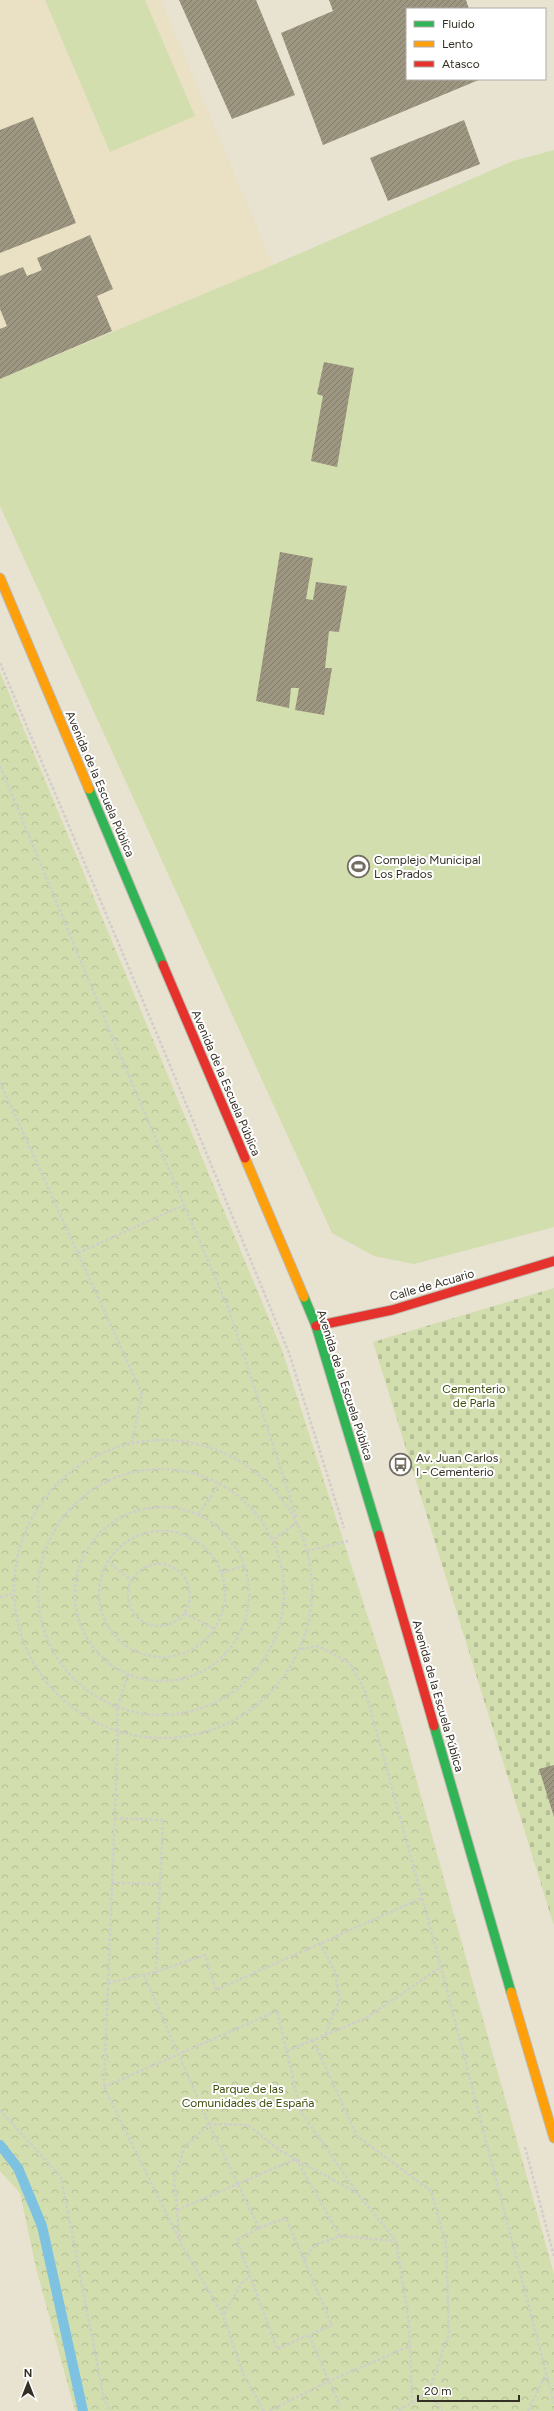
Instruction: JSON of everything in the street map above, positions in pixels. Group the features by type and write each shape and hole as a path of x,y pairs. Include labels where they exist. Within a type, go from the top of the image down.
{"street":[{"name":"Avenida de la Escuela Pública","path":"0,578 316,1326 362,1478 554,2138"},
{"name":"Calle de Acuario","path":"316,1326 392,1310 554,1261"}],"path":[{"path":"0,663 168,1058 289,1353 350,1548"},
{"path":"0,766 229,1310 305,1544"},
{"path":"0,1082 142,1394 132,1442"},
{"path":"78,1253 184,1205"},
{"path":"181,1440 228,1454 268,1482 298,1522 305,1544 311,1563 312,1607 301,1649 271,1694 226,1726 173,1739 118,1732 76,1712 43,1680 21,1640 12,1594 20,1542 44,1496 83,1462 132,1442 181,1440"},
{"path":"141,1470 182,1470 220,1483 251,1506 274,1539 285,1579 282,1621 266,1659 237,1690 200,1710 158,1716 117,1708 82,1687 60,1662 56,1657 40,1620 38,1580 48,1541 71,1508 103,1483 141,1470"},
{"path":"199,1514 220,1483"},
{"path":"165,1506 199,1514 228,1536 246,1566 250,1594 245,1622 232,1648 211,1667 185,1678 156,1681 128,1675 99,1656 80,1626 74,1592 81,1558 101,1530 130,1511 165,1506"},
{"path":"274,1539 298,1522"},
{"path":"165,1531 179,1532 197,1540 213,1554 222,1572 225,1599 223,1612 215,1629 198,1646 175,1657 150,1657 128,1648 110,1631 99,1608 98,1584 107,1561 120,1545 138,1534 165,1531"},
{"path":"307,1551 348,1540"},
{"path":"107,1561 131,1580"},
{"path":"159,1564 176,1569 187,1582 190,1598 184,1613 172,1623 157,1626 142,1621 131,1610 128,1595 131,1580 143,1568 159,1564"},
{"path":"222,1572 246,1566"},
{"path":"0,1597 12,1594"},
{"path":"184,1613 215,1629"},
{"path":"301,1649 318,1646 350,1663 366,1693 441,1967 554,2403"},
{"path":"128,1675 117,1708 118,1732 104,2087 180,2242 223,2315 244,2376 264,2411"},
{"path":"115,1818 163,1820 156,1972"},
{"path":"112,1882 160,1884"},
{"path":"108,1983 156,1972 205,1955 216,1990 422,1898"},
{"path":"320,1943 335,1972 340,1998 325,2035"},
{"path":"286,2051 366,2018 441,1967"},
{"path":"144,1975 180,2054 209,2124 260,2228"},
{"path":"104,2087 277,2011 301,2112 357,2192 396,2241 409,2323 412,2403"},
{"path":"313,2040 357,2136 431,2191 446,2244 448,2334 429,2390 412,2403 396,2411"},
{"path":"0,2110 61,2177 104,2399 110,2411"},
{"path":"180,2242 174,2177 185,2146 209,2124 248,2125 279,2150 357,2192"},
{"path":"523,2142 554,2256"},
{"path":"177,2210 296,2159"},
{"path":"296,2159 340,2236"},
{"path":"286,2218 304,2260 332,2325 277,2349 237,2240 260,2228 286,2218"},
{"path":"304,2260 315,2245 340,2236 396,2241"},
{"path":"223,2315 241,2284 250,2276"},
{"path":"309,2335 340,2406"},
{"path":"269,2411 329,2381 410,2346"},
{"path":"528,2411 546,2374"},
{"path":"429,2390 442,2411"}],"shaded area":[{"path":"0,0 161,0 273,265 0,379"}],"green space":[{"path":"45,0 145,0 195,116 110,152"},
{"name":"Complejo Municipal Los Prados","path":"554,150 554,1227 414,1264 374,1256 332,1233 0,506 0,379 273,265 513,161"},
{"name":"Parque de las Comunidades de España","path":"0,672 282,1350 392,1692 554,2274 554,2411 75,2411 36,2268 20,2193 0,2171"},
{"name":"Cementerio de Parla","path":"554,1288 554,1926 373,1342"}],"building":[{"path":"179,0 256,0 295,95 232,119"},
{"path":"329,0 466,0 469,8 406,8 406,80 479,80 323,145 281,33 333,11"},
{"path":"33,117 76,223 0,253 0,130"},
{"path":"464,120 480,164 388,201 370,158"},
{"path":"90,235 113,289 97,296 112,331 0,379 0,329 7,326 0,309 0,276 23,267 27,276 42,270 37,258"},
{"path":"324,362 354,368 337,467 311,461 323,396 317,394"},
{"path":"280,552 313,558 306,599 313,600 316,582 347,586 339,632 329,631 325,668 332,668 324,715 295,710 299,688 291,688 289,708 256,701"},
{"path":"554,1765 554,1817 539,1769"}],"waterway":[{"path":"0,2145 18,2168 42,2226 83,2411"}],"traffic: fast":[{"path":"89,789 163,965"},
{"path":"304,1297 316,1326 379,1535"},
{"path":"434,1726 511,1992"}],"traffic: slow":[{"path":"0,578 89,789"},
{"path":"245,1158 304,1297"},
{"path":"511,1992 554,2138"}],"traffic: jam":[{"path":"163,965 245,1158"},
{"path":"316,1326 392,1310 554,1261"},
{"path":"379,1535 434,1726"}],"place":[{"name":"Complejo Municipal Los Prados","path":"359,867"},
{"name":"Av. Juan Carlos I - Cementerio","path":"401,1465"}]}
